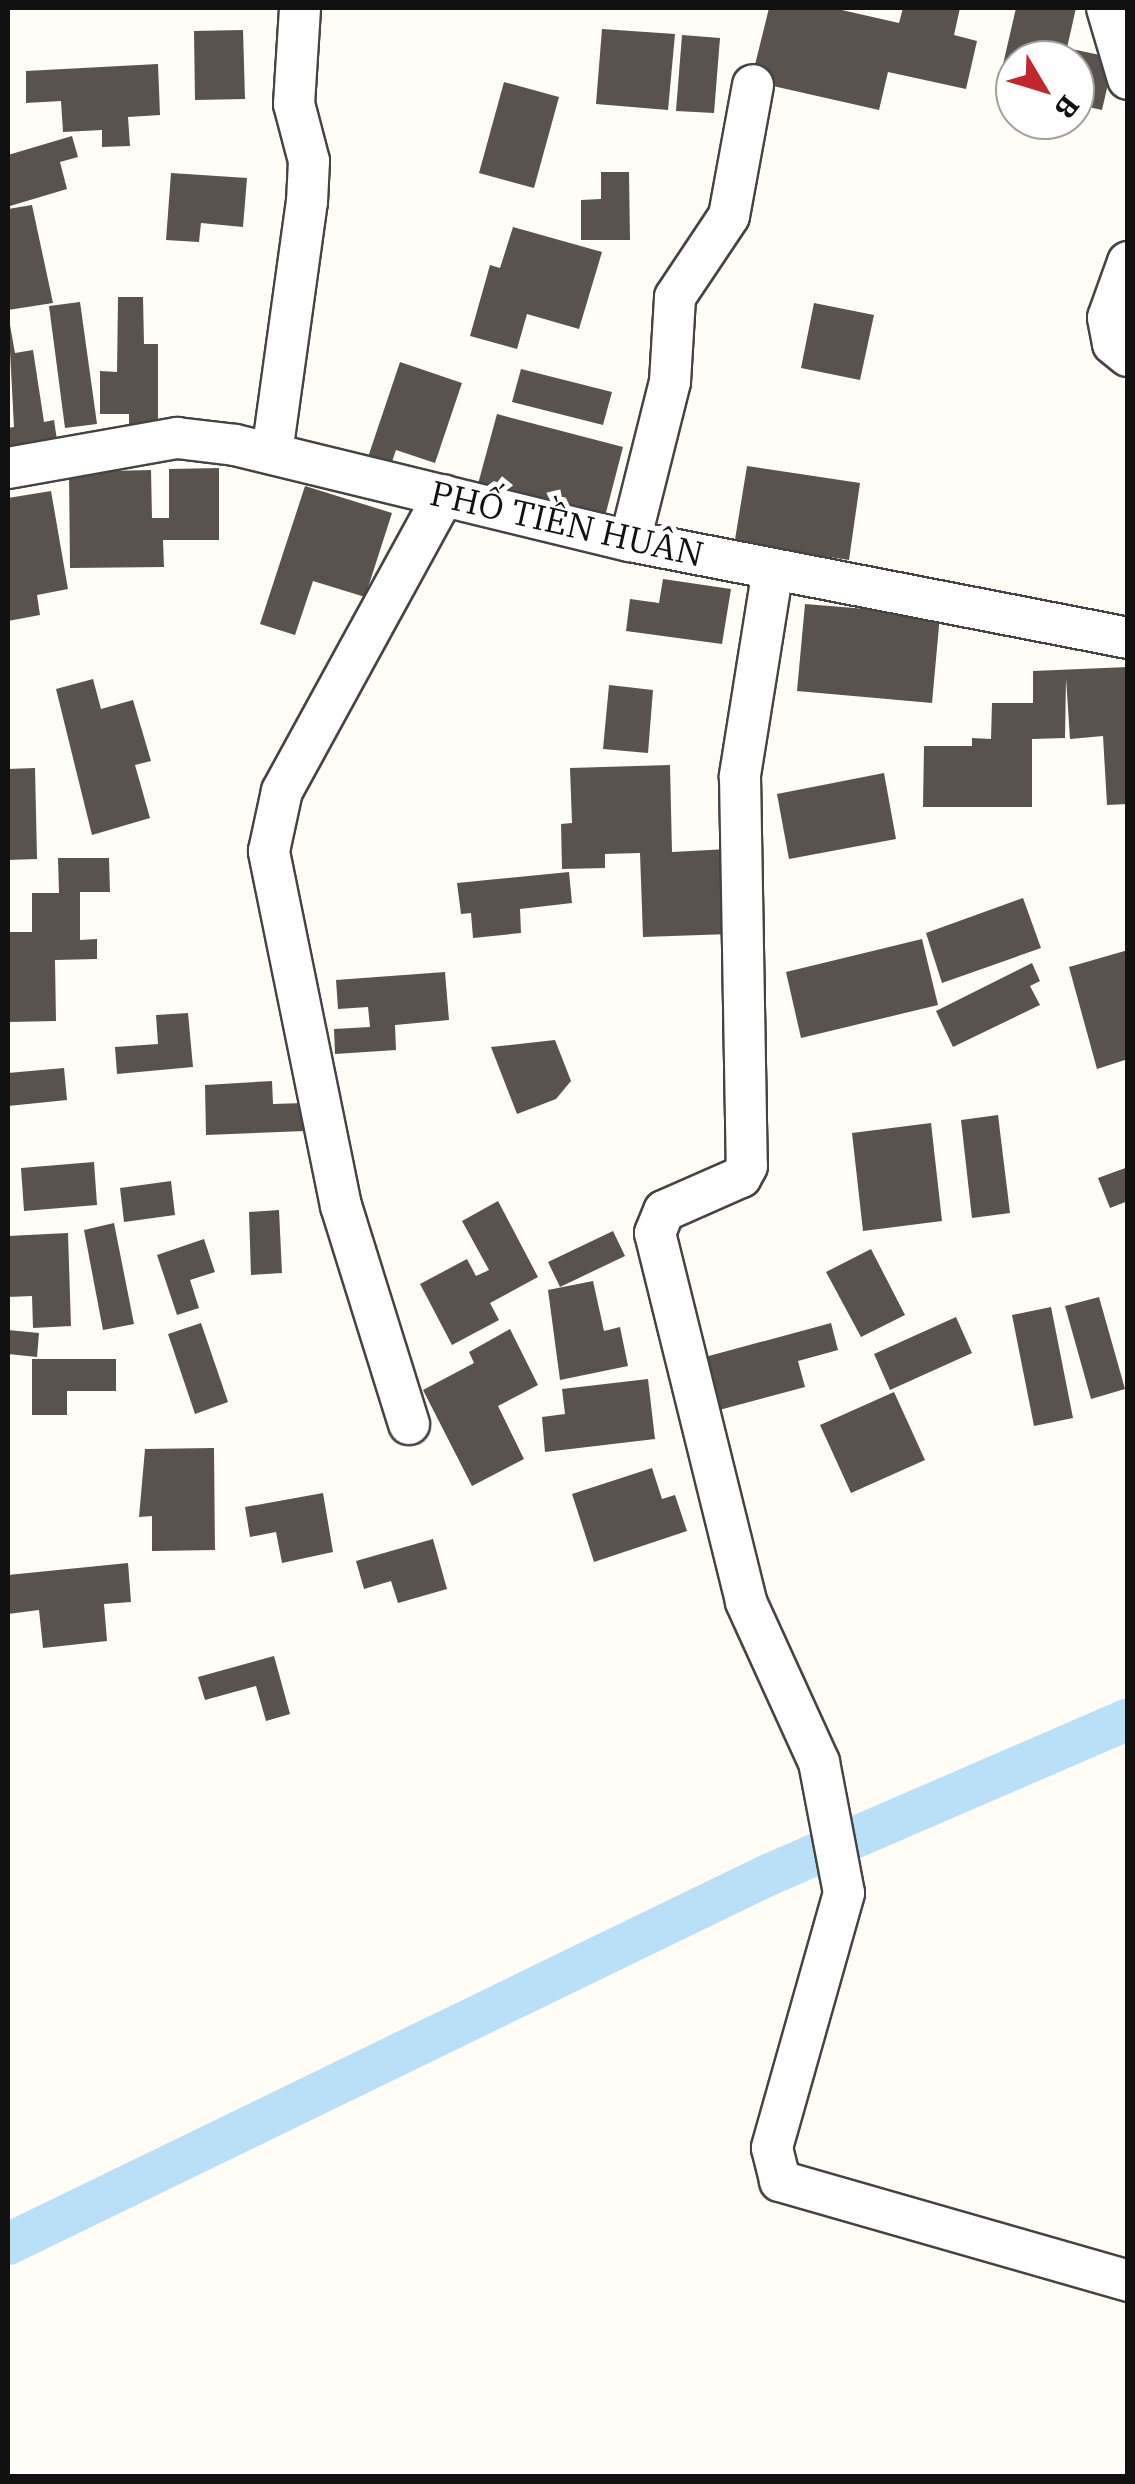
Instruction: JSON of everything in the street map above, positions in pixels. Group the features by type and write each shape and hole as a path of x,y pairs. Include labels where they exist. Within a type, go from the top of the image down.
{"street":[{"path":"272,454 307,202 309,161 294,104 300,8"},
{"path":"1117,22 1128,79"},
{"path":"630,541 670,382 675,297 729,216 753,85"},
{"path":"1128,262 1108,318 1112,344 1128,356"},
{"name":"PHỐ TIỀN HUÂN","path":"8,468 177,438 272,454 630,541 1128,638"},
{"path":"409,1424 341,1206 268,851 282,791 444,495"},
{"path":"773,569 740,776 747,1166 741,1177 664,1211 655,1232 746,1602 819,1762 844,1893 772,2148 780,2181 1128,2281"}],"building":[{"path":"769,8 833,8 899,23 903,8 960,8 954,35 977,41 966,89 888,72 879,110 751,81"},
{"path":"1016,8 1076,8 1069,40 1009,40"},
{"path":"602,29 675,34 668,110 596,104"},
{"path":"243,30 245,99 195,100 194,31"},
{"path":"682,35 720,38 714,113 676,111"},
{"path":"1095,54 1114,58 1102,110 1095,108"},
{"path":"158,64 160,115 128,117 130,146 102,147 102,130 63,132 61,101 26,103 26,71"},
{"path":"504,82 559,97 534,188 479,173"},
{"path":"72,136 78,157 60,162 67,189 10,206 8,155"},
{"path":"601,172 629,172 630,240 581,240 581,200 601,199"},
{"path":"171,173 247,178 243,227 201,223 199,242 166,240"},
{"path":"32,205 53,303 8,310 8,209"},
{"path":"513,227 602,252 579,329 527,314 517,349 470,336 490,265 500,268"},
{"path":"118,297 143,297 144,344 158,344 158,428 129,428 129,414 100,414 100,371 117,372"},
{"path":"80,302 97,424 65,428 49,306"},
{"path":"814,303 874,315 860,380 801,368"},
{"path":"8,314 15,353 33,350 44,422 54,420 57,440 8,449 8,428 14,427"},
{"path":"400,362 462,383 435,463 396,450 386,479 363,472"},
{"path":"521,369 612,392 603,425 512,402"},
{"path":"497,414 623,447 602,528 475,495"},
{"path":"747,466 860,483 849,560 767,548 732,558"},
{"path":"219,468 219,540 163,540 164,567 70,568 69,472 151,470 152,518 169,518 169,469"},
{"path":"305,486 392,513 365,597 313,581 295,635 260,624"},
{"path":"51,491 68,589 37,595 40,615 8,621 8,498"},
{"path":"663,579 731,589 722,644 626,631 630,599 659,603"},
{"path":"805,604 940,615 932,703 797,691"},
{"path":"1128,667 1128,804 1107,805 1103,736 1070,739 1066,678 1065,738 1032,739 1032,807 923,807 924,746 972,746 972,738 991,739 992,703 1033,703 1033,671"},
{"path":"93,679 101,709 133,700 151,761 135,765 150,818 92,835 56,689"},
{"path":"609,685 653,690 648,753 603,749"},
{"path":"670,765 672,852 728,849 730,934 643,937 640,853 605,854 605,868 562,869 561,824 572,823 570,768"},
{"path":"35,768 37,859 8,860 8,769"},
{"path":"884,773 896,839 789,859 777,794"},
{"path":"58,858 109,858 110,892 80,892 80,940 97,939 97,959 55,960 56,1021 8,1022 8,932 32,932 32,893 59,893"},
{"path":"569,872 572,903 520,909 521,933 473,938 471,913 461,914 457,883"},
{"path":"1023,898 1041,948 942,983 926,933"},
{"path":"922,939 938,1005 801,1038 786,972"},
{"path":"1128,950 1128,1059 1097,1069 1069,967"},
{"path":"1032,963 1040,981 1030,986 1040,1005 953,1047 936,1011"},
{"path":"445,972 449,1020 395,1025 396,1050 335,1054 334,1029 370,1027 368,1007 338,1009 336,980"},
{"path":"188,1013 193,1067 117,1074 115,1047 158,1044 156,1015"},
{"path":"555,1040 571,1081 556,1099 517,1114 491,1047"},
{"path":"64,1068 67,1100 8,1106 8,1073"},
{"path":"272,1081 273,1104 305,1103 305,1131 206,1135 205,1085"},
{"path":"998,1115 1010,1213 972,1218 961,1120"},
{"path":"931,1123 942,1221 863,1231 852,1133"},
{"path":"94,1162 97,1205 24,1211 21,1168"},
{"path":"1128,1167 1128,1201 1110,1208 1098,1178"},
{"path":"171,1181 175,1215 124,1222 120,1188"},
{"path":"498,1201 538,1277 490,1303 499,1320 452,1345 420,1284 467,1259 476,1276 489,1270 462,1221"},
{"path":"279,1210 282,1273 251,1275 249,1212"},
{"path":"114,1223 134,1324 103,1330 84,1230"},
{"path":"613,1231 625,1256 560,1287 548,1262"},
{"path":"68,1233 71,1326 33,1328 32,1296 8,1297 8,1236"},
{"path":"204,1239 215,1272 190,1280 199,1308 177,1315 157,1255"},
{"path":"871,1249 905,1315 861,1337 826,1272"},
{"path":"593,1281 604,1331 620,1327 628,1366 560,1380 548,1290"},
{"path":"1099,1297 1125,1389 1091,1399 1065,1306"},
{"path":"1051,1307 1073,1418 1034,1426 1012,1315"},
{"path":"956,1317 972,1353 890,1390 874,1354"},
{"path":"201,1323 228,1402 195,1414 168,1334"},
{"path":"831,1323 838,1350 798,1361 805,1387 708,1413 694,1360"},
{"path":"510,1329 538,1385 498,1406 524,1459 472,1486 423,1390 474,1363 469,1352"},
{"path":"8,1330 39,1333 37,1357 8,1354"},
{"path":"32,1359 116,1359 116,1391 67,1391 67,1415 32,1415"},
{"path":"648,1379 655,1439 545,1452 542,1417 565,1414 562,1389"},
{"path":"894,1392 925,1460 851,1493 820,1425"},
{"path":"214,1448 215,1550 152,1551 152,1516 139,1517 145,1449"},
{"path":"652,1468 662,1499 675,1495 687,1531 594,1562 572,1494"},
{"path":"323,1493 333,1552 282,1563 276,1532 250,1537 245,1507"},
{"path":"433,1539 447,1589 398,1603 391,1581 364,1589 356,1561"},
{"path":"128,1563 131,1602 104,1604 107,1641 43,1648 39,1610 8,1614 8,1575"},
{"path":"274,1656 290,1714 266,1721 256,1686 205,1700 198,1677"}],"waterway":[{"path":"8,2244 766,1876 1128,1719"}]}
